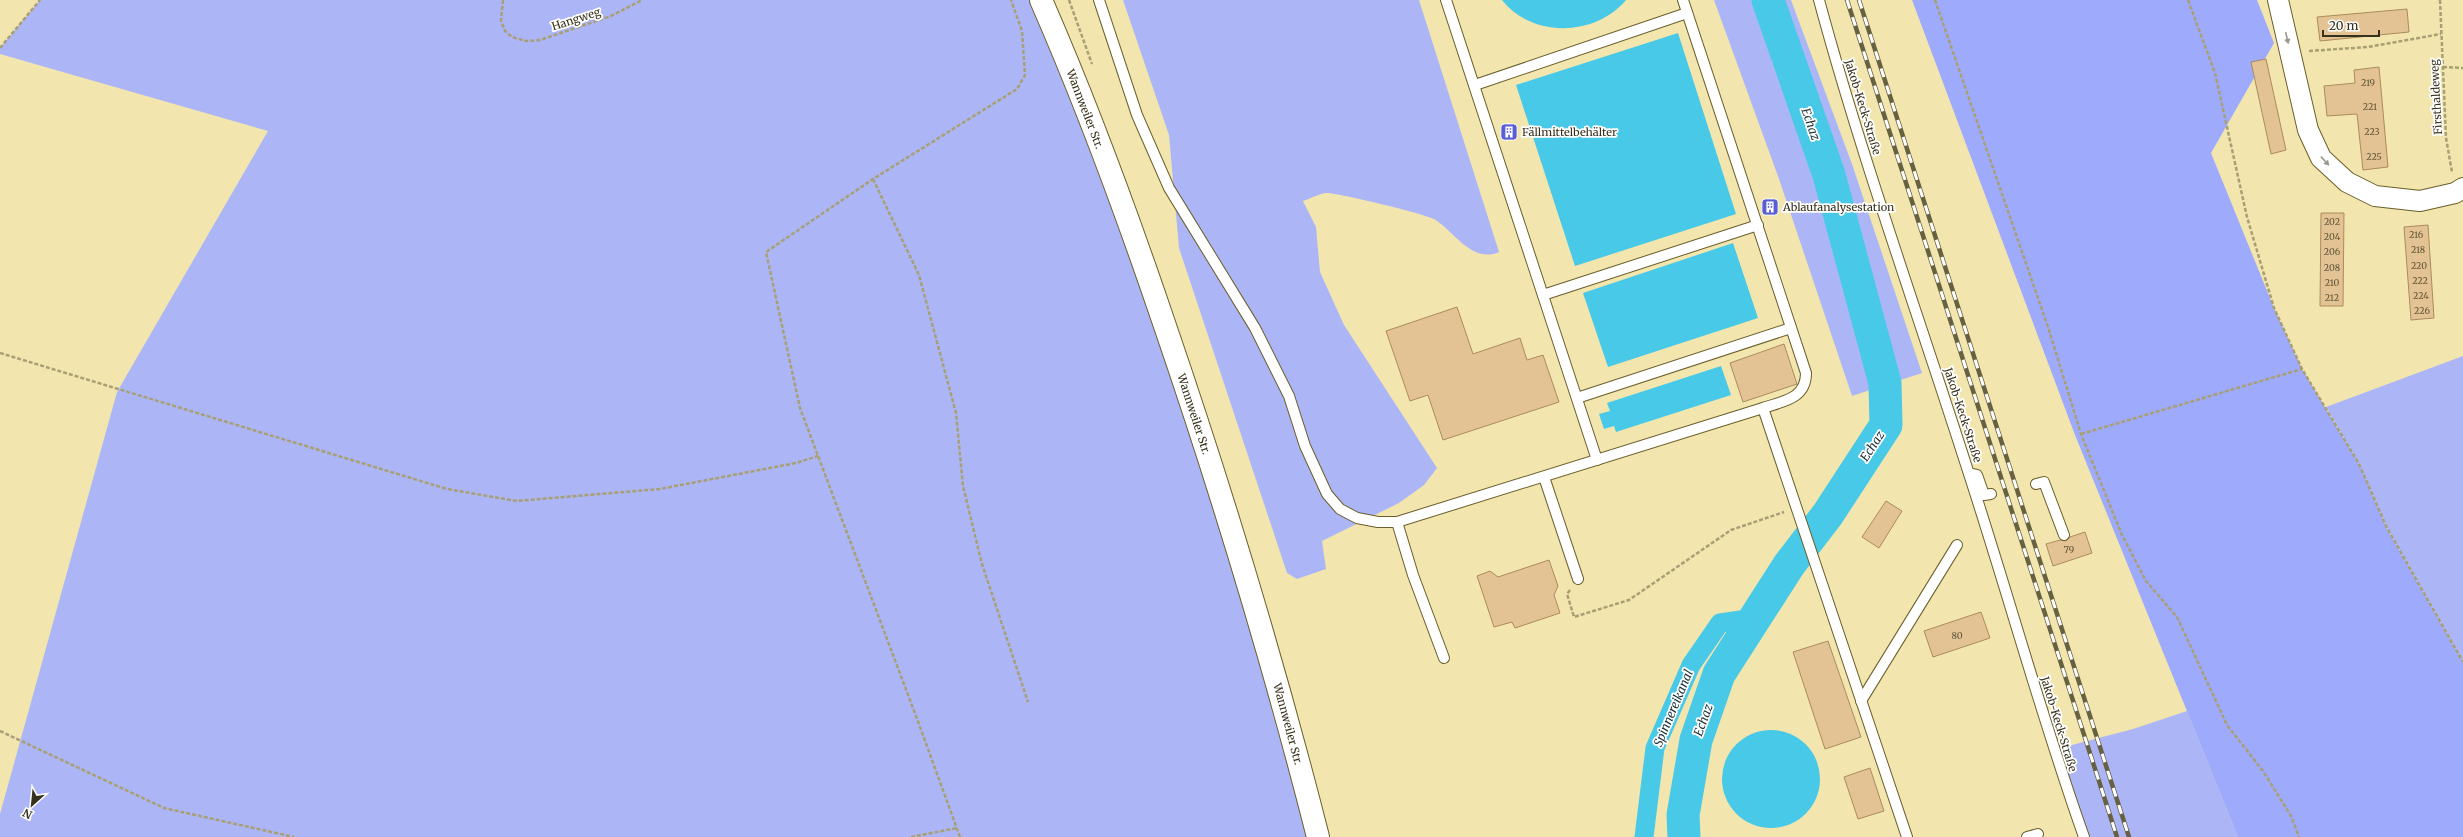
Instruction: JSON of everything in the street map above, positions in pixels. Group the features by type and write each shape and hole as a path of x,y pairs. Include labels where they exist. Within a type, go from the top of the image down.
{"main road":[{"name":"Wannweiler Str.","path":"1041,0 1122,204 1182,376 1265,641 1318,837"}],"street":[{"path":"2278,0 2308,130 2321,158 2347,182 2375,196 2420,201 2459,191"}],"lane":[{"path":"1099,0 1137,115 1166,182 1178,205 1231,285 1255,328 1289,396 1305,446 1327,494 1340,508 1357,518 1378,522 1397,522 1544,477 1763,408 1796,396 1803,391 1806,382 1806,373 1683,0"},
{"path":"1446,0 1475,84 1597,460"},
{"name":"Jakob-Keck-Straße","path":"1820,0 1842,82 1969,472 2053,750 2084,837"},
{"path":"1475,84 1688,14"},
{"path":"1543,295 1758,224"},
{"path":"1577,398 1791,328"},
{"path":"1763,408 1907,837"},
{"path":"1969,472 1977,475 1984,495 1991,494"},
{"path":"1544,477 1578,579"},
{"path":"2036,484 2044,482 2064,535"},
{"path":"1397,522 1413,575 1444,658"},
{"path":"1861,700 1958,545"},
{"path":"2027,837 2038,834"}],"path":[{"path":"0,48 40,0"},
{"name":"Hangweg","path":"503,0 500,21 505,31 512,37 526,41 540,40 611,16 642,0"},
{"path":"960,837 800,408 766,252 873,179 1017,89 1025,75 1024,53 1022,31 1011,0"},
{"path":"1935,0 2048,327 2080,434 2122,535 2146,581 2177,617 2227,725 2263,770 2291,816 2299,837"},
{"path":"2188,0 2215,73 2247,217 2274,308 2302,369 2359,464 2387,528 2463,662"},
{"name":"Firsthaldeweg","path":"2440,0 2446,138 2459,191"},
{"path":"2290,52 2368,47 2441,34"},
{"path":"2443,67 2463,68"},
{"path":"873,179 919,275 956,413 963,486 982,564 1028,702"},
{"path":"0,353 447,489 517,501 660,489 796,463 818,456"},
{"path":"2080,434 2302,369"},
{"path":"1578,579 1567,594 1574,617 1629,600 1731,530 1796,508"},
{"path":"0,731 164,808 294,837"},
{"path":"911,837 957,828"}],"shaded area":[{"path":"40,0 1044,0 1181,378 1309,837 0,837 0,814 117,392 268,131 0,54 0,48"},
{"path":"1123,0 1419,0 1499,252 1489,255 1480,254 1472,250 1441,224 1427,216 1348,196 1327,193 1303,201 1316,227 1320,272 1344,325 1437,468 1424,485 1399,503 1322,541 1326,569 1297,579 1287,573 1179,248 1169,135"},
{"path":"1502,0 1626,0 1613,12 1598,21 1581,26 1564,28 1546,26 1530,21 1515,12"},
{"path":"1714,0 1791,0 1852,164 1922,373 1852,396 1779,179"},
{"path":"1912,0 2257,0 2274,43 2211,153 2274,308 2302,369 2359,464 2387,529 2463,662 2463,837 2238,837 2075,435"},
{"path":"1678,33 1736,214 1575,266 1516,85"},
{"path":"1733,243 1758,318 1608,367 1583,293"},
{"path":"2463,356 2463,662 2387,528 2359,464 2326,407"},
{"path":"1721,366 1731,395 1616,432 1614,426 1604,429 1599,414 1610,411 1607,403"},
{"path":"2187,711 2238,837 2084,837 2053,750 2133,729"},
{"path":"1771,730 1781,731 1798,738 1812,752 1819,769 1819,789 1812,806 1798,820 1781,827 1771,828 1761,827 1744,820 1730,806 1723,789 1722,779 1723,769 1730,752 1744,738 1761,731"}],"building":[{"path":"2407,9 2409,32 2320,41 2317,17"},
{"path":"2266,59 2286,150 2271,154 2251,62"},
{"path":"2379,67 2388,167 2363,170 2357,114 2327,116 2324,86 2355,83 2354,70"},
{"path":"2321,213 2344,213 2343,306 2320,306"},
{"path":"2428,225 2434,318 2411,320 2404,227"},
{"path":"1457,307 1473,354 1520,338 1527,360 1543,355 1559,402 1443,440 1428,395 1410,401 1386,331"},
{"path":"1784,344 1797,384 1743,402 1730,363"},
{"path":"1886,501 1902,511 1879,548 1862,537"},
{"path":"2085,532 2092,553 2053,566 2046,544 2060,540 2066,541 2070,537"},
{"path":"1549,560 1558,586 1554,595 1560,613 1515,628 1512,622 1494,627 1477,576 1490,571 1498,577"},
{"path":"1981,612 1990,638 1933,657 1924,631"},
{"path":"1828,641 1861,737 1825,749 1793,652"},
{"path":"1870,768 1884,811 1858,819 1844,777"}],"waterway":[{"name":"Echaz","path":"1684,837 1683,815 1696,740 1719,674 1789,565 1828,514 1886,425 1885,383 1829,175 1768,0"},
{"name":"Spinnereikanal","path":"1644,837 1655,748 1691,665 1720,623 1755,618"}],"railway":[{"path":"1847,0 2117,837"},
{"path":"1859,0 2129,837"}],"place":[{"name":"Fällmittelbehälter","path":"1509,132"},
{"name":"Ablaufanalysestation","path":"1770,207"}]}
